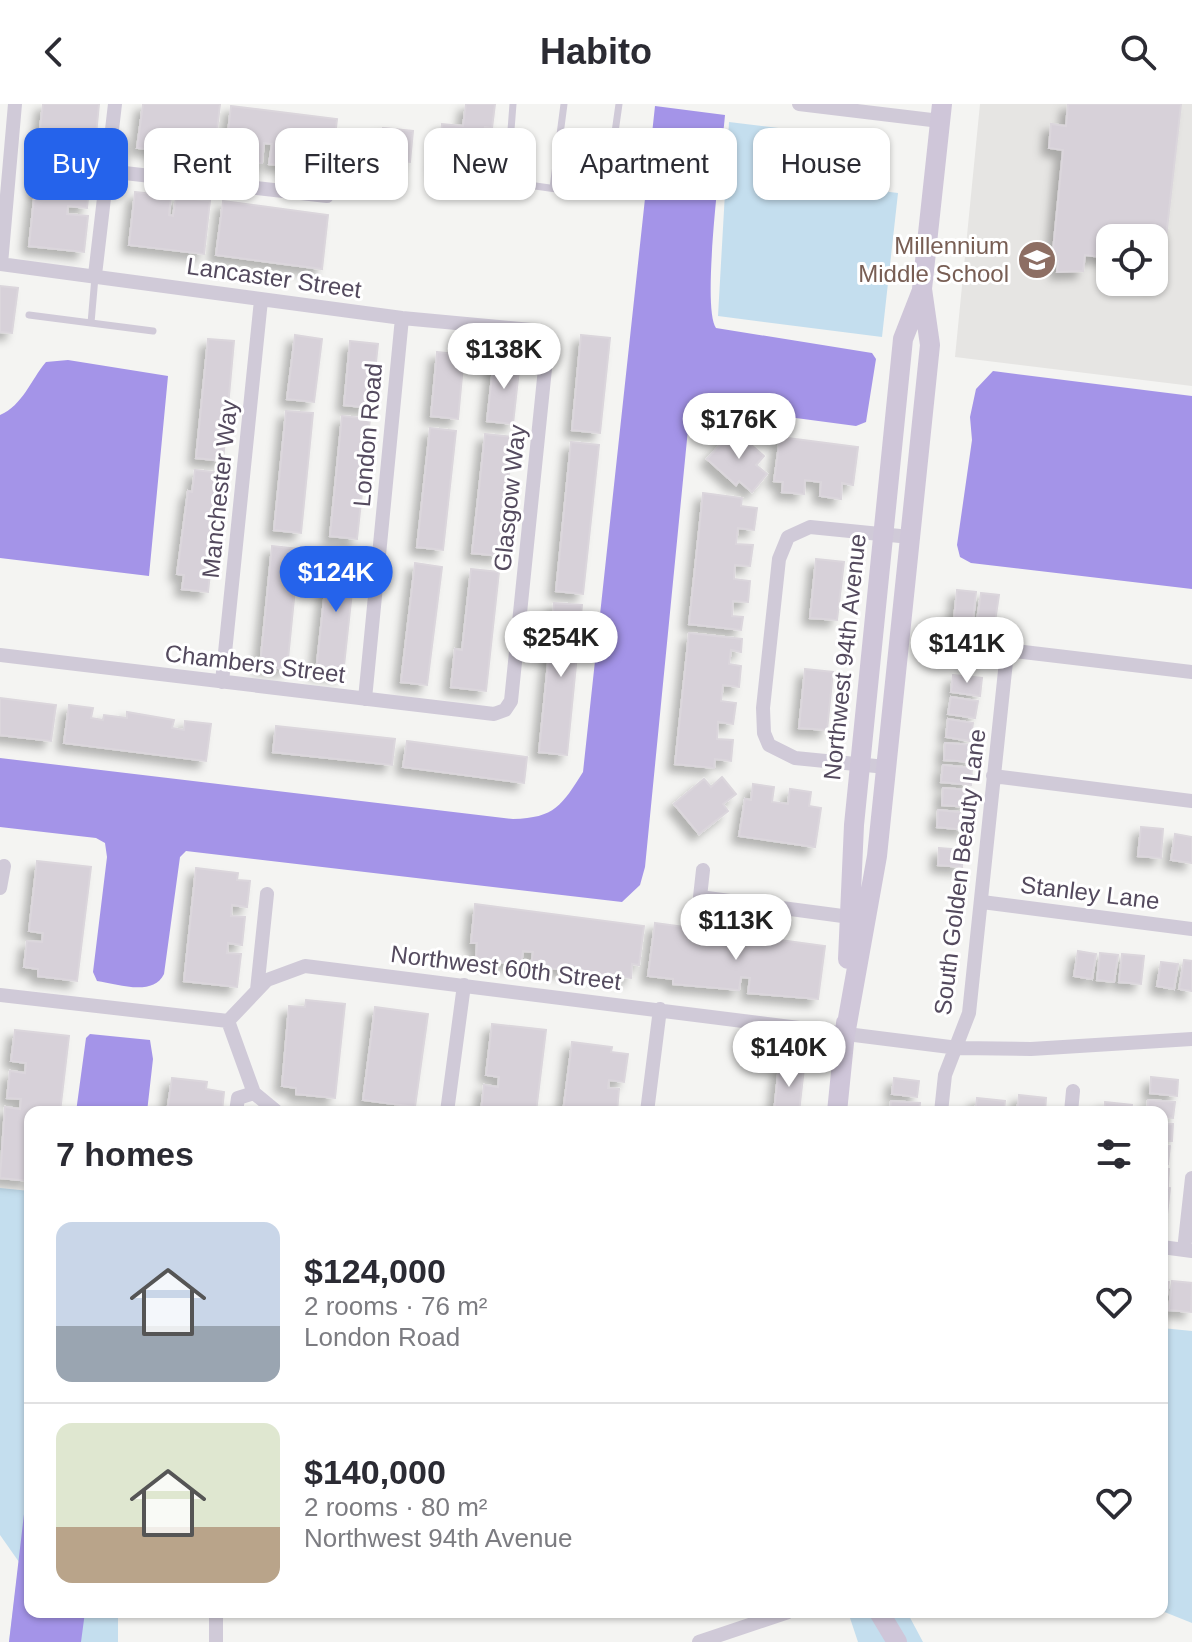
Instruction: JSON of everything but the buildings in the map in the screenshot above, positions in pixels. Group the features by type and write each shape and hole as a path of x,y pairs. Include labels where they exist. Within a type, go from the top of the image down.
{"street":[{"path":"0,264 15,104"},
{"path":"112,128 115,104"},
{"path":"799,104 941,112"},
{"name":"Northwest 94th Avenue","path":"845,1035 877,856 930,345 922,289 941,112"},
{"path":"128,173 275,190"},
{"path":"95,275 104,200"},
{"name":"Lancaster Street","path":"0,264 402,318 531,330 541,338"},
{"name":"Northwest 94th Avenue","path":"838,1106 845,1035 860,764 903,339 922,289"},
{"name":"Manchester Way","path":"222,682 261,300"},
{"name":"London Road","path":"365,699 402,318"},
{"name":"Glasgow Way","path":"505,710 511,701 547,349 541,338"},
{"path":"886,767 795,758 769,745 764,733 763,708 775,589 782,546 799,530 810,527 910,537"},
{"path":"939,642 1192,672"},
{"name":"South Golden Beauty Lane","path":"942,1106 945,1075 969,1013 1007,652"},
{"name":"Chambers Street","path":"0,655 494,714 505,710"},
{"path":"993,776 1192,801"},
{"path":"0,888 4,866"},
{"path":"703,870 700,897 850,917"},
{"path":"257,990 267,894"},
{"name":"Stanley Lane","path":"982,902 1192,929"},
{"name":"Northwest 60th Street","path":"228,1021 267,980 305,966 958,1048 1031,1049 1192,1039"},
{"path":"448,1106 464,985"},
{"path":"0,995 228,1021 254,1093 270,1106"},
{"path":"648,1106 660,1009"},
{"path":"1072,1106 1073,1091"},
{"path":"237,1106 238,1098 254,1093"},
{"path":"1168,1248 1188,1250 1192,1178"},
{"path":"216,1618 216,1642"},
{"path":"699,1642 769,1618"},
{"path":"883,1618 897,1642"}],"lane":[{"path":"513,104 507,182 552,188"},
{"path":"561,128 564,104"},
{"path":"616,128 619,104"},
{"path":"91,323 95,275"},
{"path":"29,315 153,331"}],"shaded area":[{"name":"Millennium Middle School","path":"980,104 1192,104 1192,386 955,357"},
{"path":"655,106 725,115 724,128 653,128"},
{"path":"729,122 779,128 753,128 753,200 890,200 890,192 898,193 882,337 718,316 725,200 737,200 737,128 729,128"},
{"path":"645,200 716,200 711,261 712,314 716,328 872,353 876,359 866,422 856,426 714,407 699,408 689,419 645,867 640,885 622,902 186,851 180,857 164,974 152,985 125,986 97,981 93,972 107,857 105,843 96,838 0,827 0,758 513,819 539,816 556,808 583,772"},
{"path":"68,360 168,376 149,576 0,558 0,415 15,405 46,362"},
{"path":"993,371 1192,396 1192,589 971,563 960,557 957,545 972,440 970,417 976,389"},
{"path":"90,1034 150,1040 153,1059 148,1106 77,1106 86,1038"},
{"path":"0,1188 24,1190 24,1618 118,1618 118,1642 9,1642 19,1562 0,1535"},
{"path":"1168,1329 1192,1331 1192,1623 1168,1613"},
{"path":"24,1514 24,1618 84,1618 81,1642 9,1642"},
{"path":"850,1618 910,1618 923,1642 858,1642"}],"place":[{"name":"Millennium Middle School","path":"1037,260"}]}
